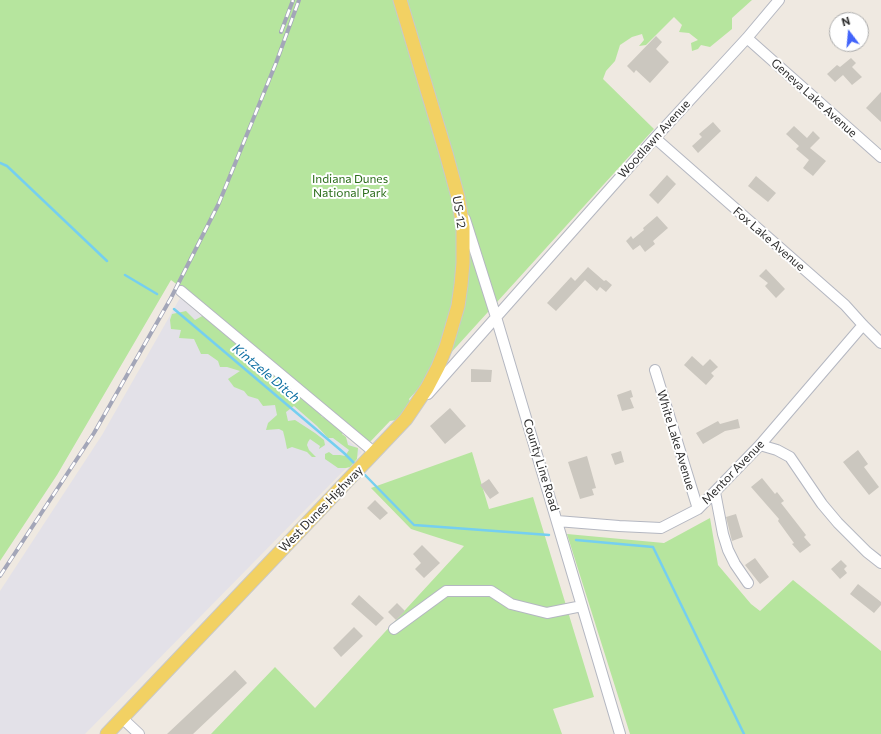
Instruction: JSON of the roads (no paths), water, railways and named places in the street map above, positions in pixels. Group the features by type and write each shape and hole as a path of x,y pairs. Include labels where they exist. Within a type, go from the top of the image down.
{"main road":[{"name":"US-12","path":"400,0 458,197 463,227 463,270 458,306 448,340 438,367 423,395 406,419"},
{"name":"West Dunes Highway","path":"107,734 406,419"}],"street":[{"name":"Woodlawn Avenue","path":"530,278 654,138 747,38 779,0"},
{"name":"Geneva Lake Avenue","path":"747,38 881,157"},
{"name":"Fox Lake Avenue","path":"654,138 846,305 881,343"},
{"name":"County Line Road","path":"458,197 496,317 620,734"},
{"name":"West Dunes Highway","path":"406,419 530,278"},
{"path":"181,291 375,453"},
{"name":"Mentor Avenue","path":"557,520 619,526 662,528 698,509 760,445 863,325"},
{"name":"White Lake Avenue","path":"655,370 698,509"},
{"path":"760,445 777,450 790,457 822,504 838,523 867,552 881,563"},
{"path":"715,492 723,534 728,550 735,564 748,583"},
{"path":"394,629 446,591 491,591 510,604 547,612 582,606"},
{"path":"122,718 139,734"}],"waterway":[{"name":"Kintzele Ditch","path":"0,163 7,166 107,261"},
{"name":"Kintzele Ditch","path":"125,275 157,294"},
{"name":"Kintzele Ditch","path":"174,309 354,463"},
{"path":"365,475 414,525 549,535"},
{"path":"576,540 653,547 744,734"}],"railway":[{"path":"281,32 293,0"},
{"path":"0,576 94,433 171,298 219,203 276,63 299,0"}],"park label":[{"name":"Indiana Dunes National Park","path":"350,186"}]}
